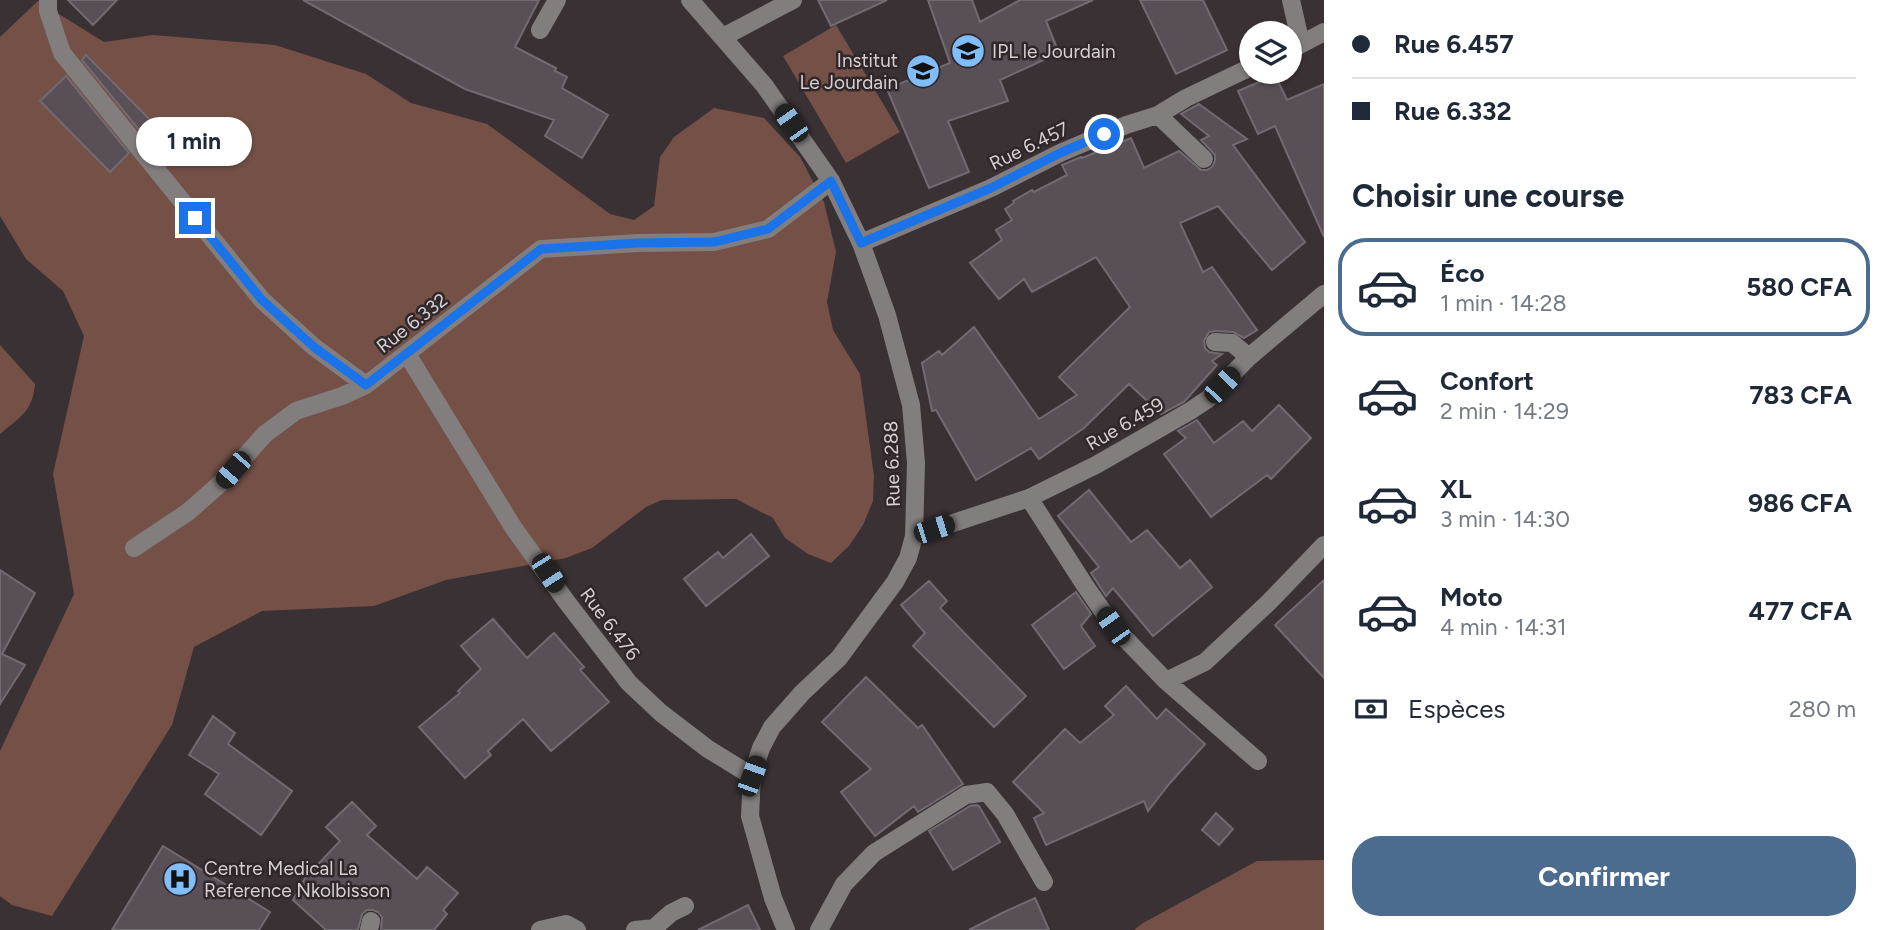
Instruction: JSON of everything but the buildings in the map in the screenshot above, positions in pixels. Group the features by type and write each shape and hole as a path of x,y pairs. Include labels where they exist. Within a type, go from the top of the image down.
{"street":[{"path":"48,0 48,11 62,53 262,300 314,347 366,385"},
{"path":"540,30 557,0"},
{"name":"Rue 6.288","path":"690,0 764,85 831,181 861,243 887,315 911,405 916,463 914,536 908,558 895,582 839,658 802,693 772,727 761,748 752,776 750,816 773,898 786,930"},
{"path":"723,37 793,0"},
{"path":"1291,0 1293,21"},
{"path":"1302,44 1324,32"},
{"name":"Rue 6.457","path":"861,243 991,188 1060,153 1126,125 1158,115 1186,98 1239,73"},
{"path":"1158,115 1204,159"},
{"name":"Rue 6.332","path":"134,548 188,512 222,482 265,434 296,411 366,385 541,249 714,242 768,229 831,181"},
{"name":"Rue 6.459","path":"914,536 1029,498 1096,465 1191,411 1208,399 1249,357 1324,294"},
{"path":"1215,342 1232,342 1249,357"},
{"name":"Rue 6.476","path":"407,354 513,527 629,683 661,713 708,749 752,776"},
{"path":"1029,498 1113,626 1166,681 1258,761"},
{"path":"1166,681 1205,662 1324,545"},
{"path":"819,930 844,884 874,853 966,795 987,792 1005,814 1044,882"},
{"path":"635,930 654,929 671,913 685,906"},
{"path":"540,930 566,924 577,930"}],"shaded area":[{"path":"38,1 104,42 153,35 275,45 366,74 411,103 487,124 610,214 634,220 654,206 660,157 674,137 714,108 764,118 800,157 824,202 836,252 827,302 833,330 860,374 874,476 873,501 863,525 849,546 831,563 808,554 785,538 773,518 736,499 662,500 646,507 592,548 566,558 446,580 374,606 262,611 194,647 172,725 52,916 12,905 0,896 0,751 74,594 53,474 84,336 63,291 26,259 0,216 0,37"},
{"path":"836,25 900,132 846,163 783,56"},
{"path":"0,345 35,384 28,407 0,434"},
{"path":"1324,860 1324,930 1134,930 1257,861"}],"place":[{"name":"IPL le Jourdain","path":"968,51"},
{"name":"Institut Le Jourdain","path":"923,71"},
{"name":"Centre Medical La Reference Nkolbisson","path":"180,879"}],"route":[{"path":"195,218 262,300 314,347 366,385 541,249 714,242 768,229 831,181 861,243 991,188 1104,134"}]}
